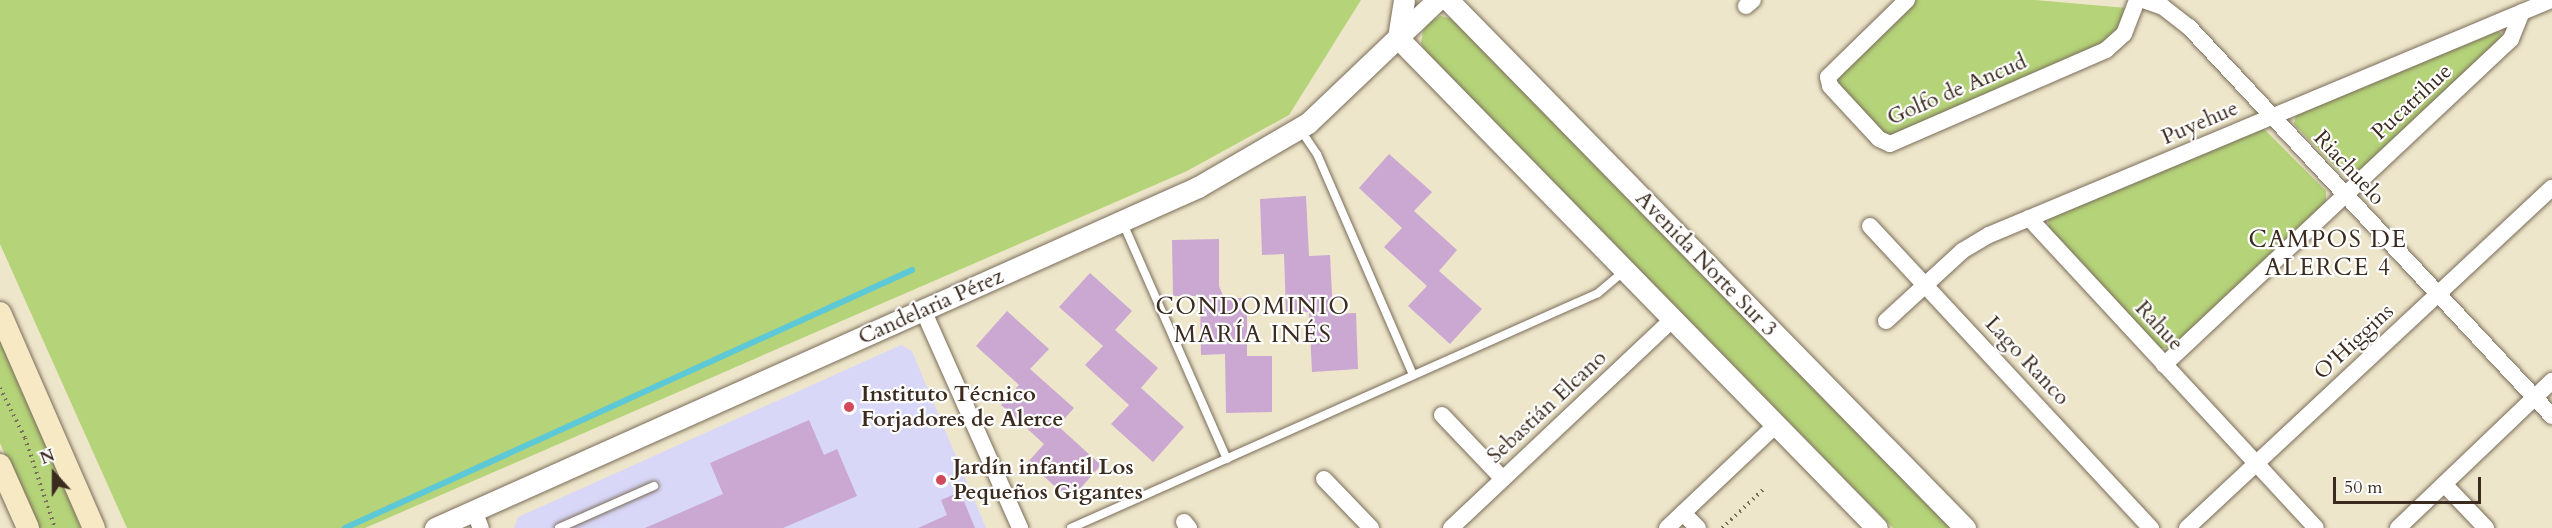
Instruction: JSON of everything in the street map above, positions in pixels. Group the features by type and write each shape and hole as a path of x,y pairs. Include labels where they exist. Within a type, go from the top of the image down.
{"main road":[{"path":"0,313 94,528"},
{"path":"0,465 28,528"}],"street":[{"path":"1404,0 1398,38 1877,528"},
{"name":"Candelaria Pérez","path":"435,528 477,519 923,310 1197,187 1300,129 1437,0"},
{"name":"Avenida Norte Sur 3","path":"1448,0 1965,528"},
{"name":"Golfo de Ancud","path":"1906,0 1828,77 1830,86 1880,139 1890,144 2106,50 2124,34 2137,0"},
{"name":"Riachuelo","path":"2143,0 2163,7 2189,27 2270,117 2552,416"},
{"name":"Puyehue","path":"1887,321 1924,285 1976,242 2552,0"},
{"name":"Pucatrihue","path":"2164,365 2511,39 2522,12"},
{"name":"O'Higgins","path":"2187,528 2552,188"},
{"name":"Rahue","path":"2029,218 2316,528"},
{"name":"Lago Ranco","path":"1870,226 2151,528"},
{"path":"923,310 1020,528"},
{"name":"Sebastián Elcano","path":"1451,528 1673,320"},
{"path":"2398,528 2552,381"},
{"path":"1442,415 1503,479"},
{"path":"1667,528 1776,425"},
{"path":"1324,479 1371,528"},
{"path":"2444,484 2486,528"},
{"path":"1683,513 1698,528"}],"lane":[{"path":"1300,129 1317,154 1413,375"},
{"path":"1122,221 1227,459"},
{"path":"1071,528 1598,293 1625,270"},
{"path":"559,528 654,486"}],"path":[{"path":"0,388 25,438 56,528"},
{"path":"1722,528 1765,488"}],"shaded area":[{"name":"Instituto Técnico Forjadores de Alerce","path":"901,345 912,351 986,528 514,528 518,517"}],"green space":[{"path":"0,0 1361,0 1289,115 1187,171 365,528 127,528 0,244"},
{"path":"1916,0 2035,0 2127,8 2123,26 2105,44 1897,135 1884,135 1839,84 1839,75"},
{"path":"1441,16 1452,19 1953,528 1893,528 1427,53 1421,44 1423,31 1429,22"},
{"path":"2499,31 2504,39 2357,176 2345,177 2294,124 2296,114"},
{"path":"2264,129 2326,191 2326,204 2173,348 2159,348 2049,230 2048,221 2053,214"},
{"path":"0,340 81,528 37,528 0,443"}],"building":[{"path":"1389,154 1432,192 1414,211 1457,250 1439,271 1482,309 1450,344 1408,306 1427,286 1384,247 1402,228 1359,188"},
{"path":"1306,196 1309,256 1330,255 1333,314 1356,313 1358,369 1312,372 1309,312 1286,313 1284,254 1262,255 1260,199"},
{"path":"1219,239 1219,286 1224,298 1247,298 1247,356 1272,356 1272,412 1226,413 1225,354 1201,355 1200,296 1173,296 1172,240"},
{"path":"1090,273 1132,311 1115,330 1158,368 1141,388 1184,427 1153,462 1111,424 1129,405 1085,365 1103,346 1059,307"},
{"path":"1007,311 1049,349 1030,369 1074,408 1058,426 1101,465 1070,500 1028,462 1044,444 1001,405 1019,385 976,346"},
{"path":"809,420 824,455 837,449 857,496 783,528 645,528 723,494 710,463"},
{"path":"960,492 975,528 918,528 947,515 941,500"}],"waterway":[{"path":"345,528 912,270"}],"place":[{"name":"Instituto Técnico Forjadores de Alerce","path":"849,407"},
{"name":"Jardín infantil Los Pequeños Gigantes","path":"941,480"}],"district":[{"name":"CAMPOS DE ALERCE 4","path":"2328,254"},
{"name":"CONDOMINIO MARÍA INÉS","path":"1253,321"}]}
